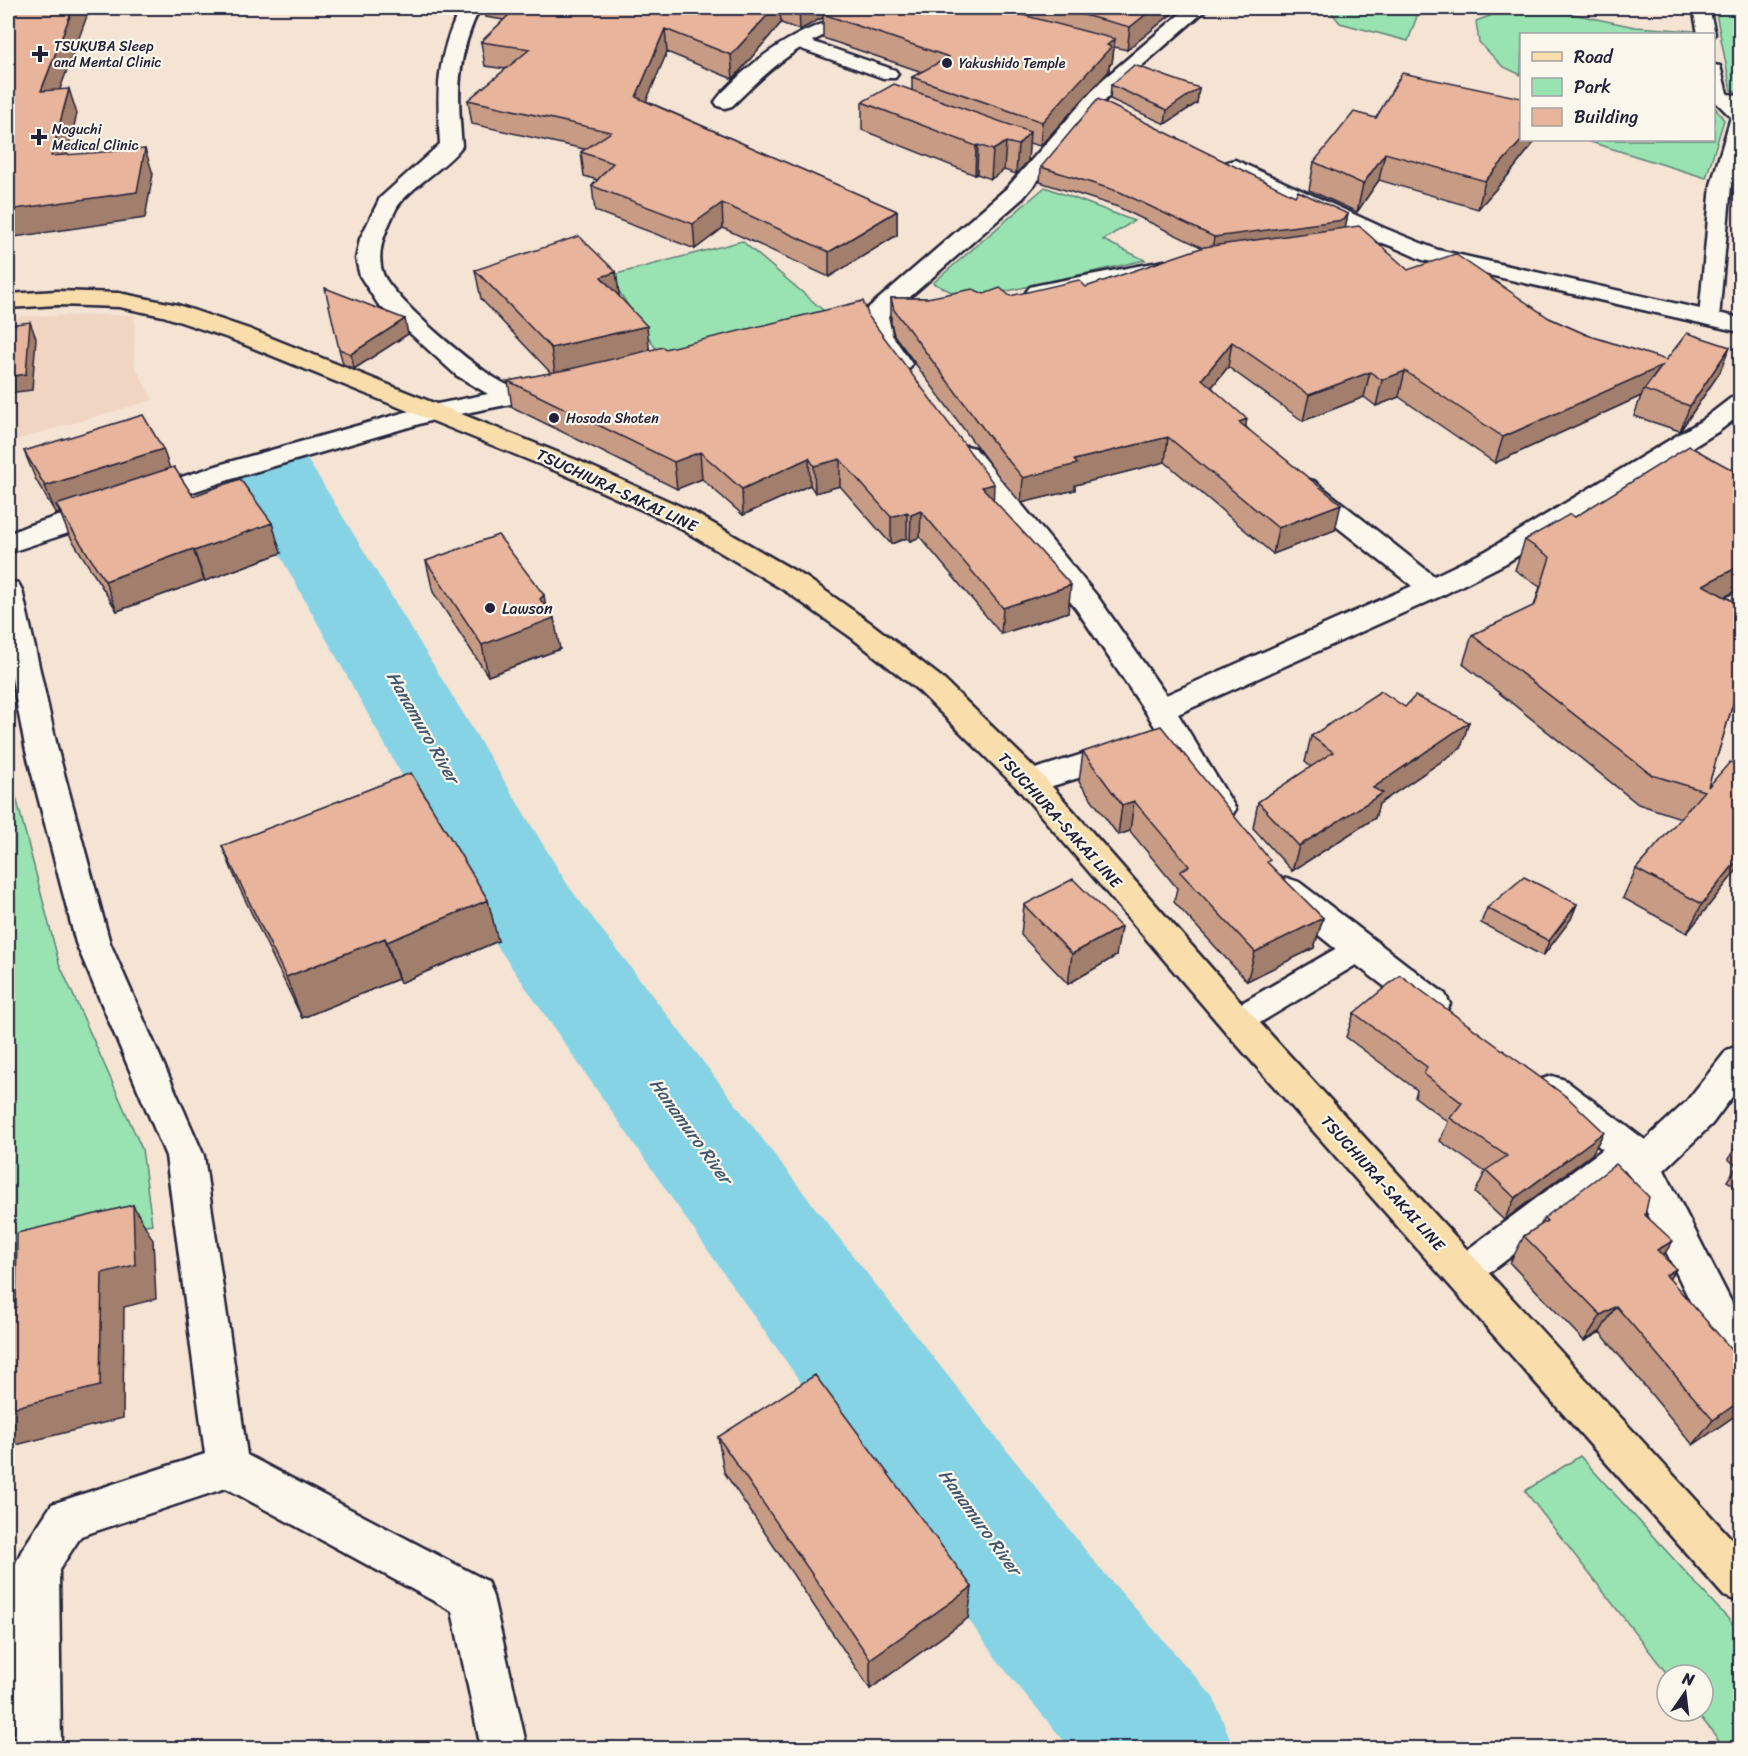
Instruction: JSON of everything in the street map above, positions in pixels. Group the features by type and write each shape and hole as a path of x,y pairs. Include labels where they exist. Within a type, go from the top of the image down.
{"main road":[{"path":"8,300 57,298 119,300 169,310 240,334 436,411"},
{"name":"TSUCHIURA-SAKAI LINE","path":"436,411 570,467 683,518 797,585 862,631 930,684 1030,782 1237,1021 1740,1580"}],"street":[{"path":"470,8 453,40 447,84 451,146 388,203 371,239 368,259 372,276 393,305 465,370 513,397"},
{"path":"865,317 1015,193 1093,102 1135,61 1198,8"},
{"path":"725,102 765,62 799,42 819,19 849,21 890,18"},
{"path":"1113,54 1135,61"},
{"path":"1093,102 1114,112"},
{"path":"1024,150 1046,158"},
{"path":"1219,160 1376,233 1431,255 1740,325"},
{"path":"1304,248 1351,242 1376,233"},
{"path":"1017,296 1142,271 1188,265"},
{"path":"865,317 906,314"},
{"path":"865,317 876,326 880,337 914,383"},
{"path":"8,544 37,532 238,468 436,411 574,384"},
{"path":"1030,782 1169,723 1496,557 1710,426 1740,403"},
{"path":"948,429 989,485 1087,603 1169,723 1236,833"},
{"path":"1287,475 1417,575 1431,589"},
{"path":"8,590 42,751 93,943 185,1156 228,1467"},
{"path":"1263,865 1284,888 1359,949 1460,1023"},
{"path":"1636,1157 1699,1113 1740,1060"},
{"path":"1525,1071 1636,1157 1740,1356"},
{"path":"38,1749 38,1565 67,1520 228,1467 471,1598 504,1749"}],"lane":[{"path":"1701,8 1706,33"},
{"path":"799,42 889,74"},
{"path":"1709,318 1721,186 1740,116 1732,101 1718,94 1715,80"},
{"path":"1237,1021 1359,949"},
{"path":"1464,1272 1636,1157"}],"shaded area":[{"path":"135,315 134,365 153,400 8,442 8,319 25,316"}],"green space":[{"path":"1328,8 1420,8 1408,41 1340,23"},
{"path":"1511,8 1544,8 1635,27 1694,31 1695,33 1520,33 1520,75 1502,66 1479,42 1476,21"},
{"path":"1715,8 1740,8 1740,92 1731,90"},
{"path":"1715,107 1724,120 1706,178 1587,141 1715,141"},
{"path":"1045,187 1134,221 1103,240 1145,260 968,300 933,283"},
{"path":"742,241 830,316 658,352 609,276"},
{"path":"8,766 59,963 142,1149 152,1224 29,1241 29,1310 8,1315"},
{"path":"1580,1456 1740,1632 1740,1748 1725,1748 1705,1723 1715,1723 1715,1663 1659,1663 1525,1491"}],"building":[{"path":"8,8 73,8 41,91 69,89 51,156 145,149 137,192 8,210"},
{"path":"516,8 774,8 731,55 665,29 636,97 897,211 829,252 722,203 693,224 592,186 613,163 581,152 611,132 468,100 530,49 481,42"},
{"path":"839,8 961,8 1011,12 1115,39 1107,45 1111,47 1042,122 912,77 949,57 823,14"},
{"path":"1056,8 1154,8 1130,27"},
{"path":"1134,65 1199,88 1167,110 1111,85"},
{"path":"1402,73 1520,98 1521,141 1485,181 1385,153 1363,184 1314,162 1354,112 1376,118"},
{"path":"894,84 1030,132 1018,145 1006,142 993,150 976,146 862,102"},
{"path":"1098,99 1295,196 1298,191 1348,214 1344,220 1214,237 1120,192 1041,167"},
{"path":"1359,226 1408,270 1455,254 1549,318 1587,335 1666,360 1687,333 1730,347 1690,406 1644,390 1662,366 1503,437 1405,371 1382,380 1370,372 1309,395 1232,342 1202,379 1247,419 1239,422 1341,504 1278,528 1168,437 1074,460 1077,464 1023,478 894,310 891,298 927,298 973,289 984,294 1000,288 1010,296 1079,280 1086,287 1204,247"},
{"path":"579,236 616,272 601,277 647,326 551,348 475,270"},
{"path":"325,288 405,319 351,354 339,349"},
{"path":"863,301 869,317 994,484 982,487 1071,585 1003,608 921,511 911,515 907,512 891,517 840,459 814,466 809,458 742,489 700,452 674,462 508,381 663,347 665,349"},
{"path":"30,322 26,374 8,377 8,325"},
{"path":"143,415 163,449 45,486 24,451"},
{"path":"1689,446 1740,474 1740,566 1703,585 1740,605 1740,680 1708,787 1730,762 1740,765 1740,857 1702,904 1636,869 1704,791 1652,775 1472,635 1535,605 1550,557 1525,540 1570,514 1575,517"},
{"path":"174,467 193,496 240,479 272,523 105,581 56,505"},
{"path":"498,535 544,595 540,599 554,618 482,645 426,561"},
{"path":"1381,691 1405,707 1415,696 1469,722 1373,788 1383,793 1299,846 1258,802 1333,752 1311,736"},
{"path":"1161,726 1270,860 1267,862 1323,918 1255,952 1180,872 1189,866 1134,801 1122,805 1083,752"},
{"path":"411,773 488,900 387,942 385,938 286,977 222,846"},
{"path":"1524,877 1577,904 1549,941 1487,908"},
{"path":"1073,879 1121,927 1072,954 1024,905"},
{"path":"1400,975 1567,1097 1604,1132 1515,1198 1486,1170 1507,1156 1450,1118 1462,1103 1424,1074 1427,1067 1354,1013"},
{"path":"1616,1164 1649,1197 1645,1215 1673,1241 1657,1250 1676,1269 1666,1275 1740,1359 1740,1401 1713,1420 1616,1306 1601,1315 1524,1236 1547,1221 1544,1218"},
{"path":"133,1205 135,1265 102,1273 100,1386 8,1409 8,1309 16,1307 17,1233"},
{"path":"815,1375 972,1587 870,1659 718,1437"}],"waterway":[{"name":"Hanamuro River","path":"277,476 532,915 774,1247 1049,1615 1162,1748"}],"place":[{"name":"TSUKUBA Sleep and Mental Clinic","path":"40,54"},
{"name":"Yakushido Temple","path":"947,63"},
{"name":"Noguchi Medical Clinic","path":"39,137"},
{"name":"Hosoda Shoten","path":"554,418"},
{"name":"Lawson","path":"490,608"}]}
